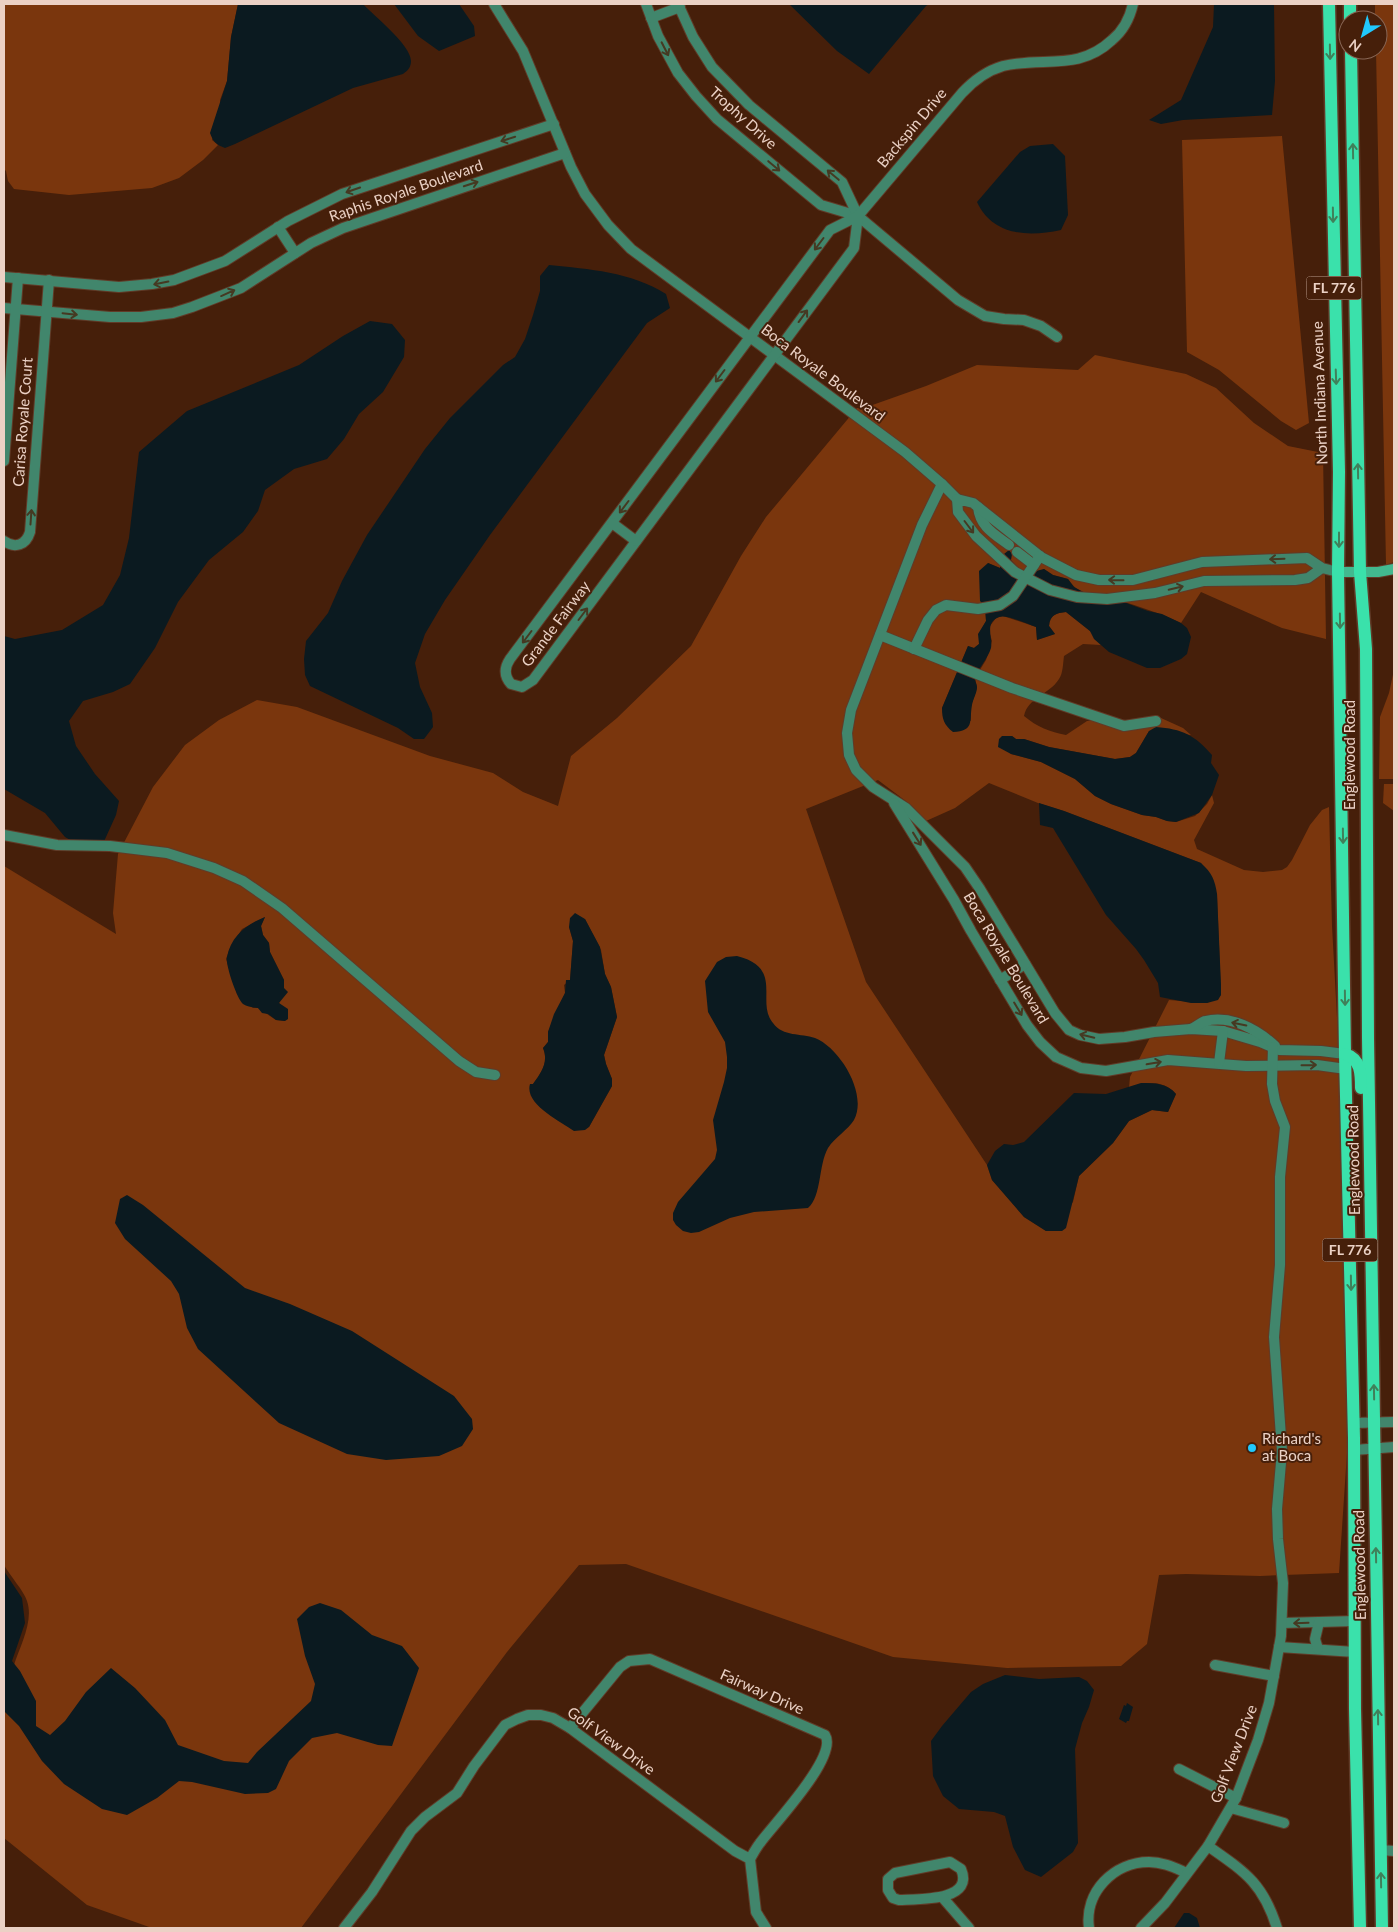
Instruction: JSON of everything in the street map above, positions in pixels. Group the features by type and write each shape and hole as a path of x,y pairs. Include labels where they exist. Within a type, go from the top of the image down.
{"main road":[{"name":"North Indiana Avenue","path":"1329,4 1339,472 1338,572"},
{"name":"FL 776","path":"1351,60 1360,572"},
{"name":"Englewood Road","path":"1338,572 1345,1054 1354,1423 1355,1652 1360,1928"},
{"name":"Englewood Road","path":"1360,572 1366,648 1370,1173 1382,1928"},
{"path":"1345,1054 1354,1059 1359,1065 1362,1156 1370,1173"},
{"path":"1355,1635 1377,1634"}],"street":[{"name":"Boca Royale Boulevard","path":"494,4 523,51 565,153 585,194 608,225 631,248 905,452 942,484 922,525 851,710 847,733 849,755 856,770 873,787 906,808 965,867 1055,1013 1069,1030 1080,1035 1099,1039 1191,1029 1223,1031 1276,1049 1345,1054"},
{"name":"Trophy Drive","path":"646,4 661,42 678,73 696,96 717,119 821,205 858,216 958,300 975,311 993,318 1030,322 1057,337"},
{"name":"Backspin Drive","path":"750,337 830,230 858,216 972,82 990,70 1005,66 1072,61 1090,56 1107,45 1115,37 1126,23 1133,4"},
{"name":"Trophy Drive","path":"679,5 693,37 712,67 749,105 842,182 858,216"},
{"path":"651,18 679,5"},
{"name":"Raphis Royale Boulevard","path":"4,277 110,286 136,286 166,282 218,264 313,207 342,194 554,124"},
{"name":"Raphis Royale Boulevard","path":"4,308 110,318 141,317 192,307 241,288 328,234 364,220 565,153"},
{"name":"Grande Fairway","path":"750,337 510,659 505,673 511,684 522,687 532,680 854,248 858,216"},
{"path":"278,227 295,253"},
{"name":"Carisa Royale Court","path":"4,461 18,278"},
{"name":"Carisa Royale Court","path":"4,541 11,545 21,544 30,532 49,280"},
{"path":"942,484 956,500 958,512 980,540 999,559 1016,572 1050,590 1077,597 1107,599 1156,593 1204,581 1295,580 1308,578 1322,568"},
{"path":"956,500 974,503 1037,560"},
{"path":"978,506 980,518 988,529 1013,548 1037,560 1099,580 1133,580 1202,562 1307,558 1322,568 1338,572 1378,572 1394,569"},
{"path":"612,523 636,541"},
{"path":"980,540 988,529"},
{"path":"914,649 928,620 936,610 946,605 978,609 1000,605 1013,596 1037,560"},
{"path":"880,635 1012,688 1124,726 1156,721"},
{"name":"Boca Royale Boulevard","path":"890,798 954,900 1000,980 1040,1042 1056,1056 1081,1068 1106,1071 1168,1060 1272,1066 1318,1065 1346,1069"},
{"path":"4,835 57,845 110,846 167,853 214,868 243,881 282,908 459,1061 476,1072 495,1075"},
{"path":"1000,980 1025,964"},
{"path":"1191,1029 1204,1022 1220,1020 1247,1026 1265,1036 1276,1049"},
{"path":"1219,1063 1223,1031"},
{"name":"Golf View Drive","path":"1141,1928 1165,1902 1208,1846 1236,1798 1270,1703 1279,1647 1283,1583 1277,1509 1282,1451 1274,1337 1280,1266 1280,1177 1285,1127 1275,1101 1272,1084 1272,1066 1276,1049"},
{"path":"1354,1423 1394,1422"},
{"path":"1354,1450 1394,1447"},
{"path":"1282,1623 1355,1621"},
{"path":"1318,1649 1315,1639 1319,1622"},
{"path":"1279,1647 1355,1652"},
{"name":"Fairway Drive","path":"570,1728 620,1667 629,1661 650,1659 825,1735 828,1739 828,1744 815,1774 759,1844 750,1860"},
{"path":"1215,1665 1274,1676"},
{"name":"Golf View Drive","path":"344,1928 372,1892 411,1831 425,1816 457,1793 474,1766 505,1725 516,1718 528,1715 541,1715 553,1718 570,1728 735,1851 750,1860"},
{"path":"1179,1769 1236,1798"},
{"path":"1231,1808 1284,1823"},
{"path":"1208,1846 1245,1872 1258,1886 1268,1902 1277,1928"},
{"path":"1380,1850 1394,1851"},
{"path":"750,1860 756,1912 766,1928"},
{"path":"950,1862 961,1869 963,1879 961,1885 953,1893 943,1898 899,1900 889,1894 888,1879 895,1873 950,1862"},
{"path":"1089,1928 1089,1909 1093,1898 1102,1883 1114,1872 1135,1863 1151,1862 1164,1864 1187,1874"},
{"path":"943,1898 969,1928"}],"shaded area":[{"path":"4,4 238,4 231,37 227,81 220,100 212,140 218,145 203,160 179,178 152,188 69,195 14,189 8,181 4,169"},
{"path":"238,4 363,4 399,39 409,54 410,66 403,74 353,88 225,148 212,139 210,133 227,81 231,37"},
{"path":"394,4 459,4 474,26 475,36 439,51 418,36"},
{"path":"789,4 929,4 869,74 837,51"},
{"path":"1214,4 1274,4 1275,81 1272,115 1183,120 1161,124 1149,120 1181,100 1213,27"},
{"path":"1375,4 1394,4 1394,562 1386,565 1376,60 1388,60 1388,10 1375,10"},
{"path":"1282,136 1309,423 1296,430 1281,421 1219,370 1187,352 1182,140"},
{"path":"1053,144 1065,156 1068,215 1061,230 1024,233 1002,228 992,222 977,202 1020,152 1030,146"},
{"path":"549,265 609,273 639,281 666,294 670,308 647,323 490,535 445,600 425,634 415,663 420,687 432,713 433,727 424,739 414,739 398,728 310,686 305,675 306,641 328,613 342,581 367,535 425,449 450,418 503,365 515,357 525,339 533,315 540,291 540,276"},
{"path":"370,321 392,324 405,340 404,357 383,392 359,414 344,439 327,459 294,469 265,490 258,511 243,532 209,560 178,602 155,648 130,684 113,692 83,701 69,721 76,746 95,774 119,801 116,815 101,848 88,850 65,837 45,813 4,789 4,636 15,639 62,630 103,605 120,575 129,538 139,452 187,411 299,365"},
{"path":"1095,355 1186,374 1216,388 1254,423 1288,446 1323,453 1326,639 1282,628 1201,592 1181,623 1119,600 1085,593 1073,586 1068,579 1053,575 1044,569 1031,576 1024,574 1004,554 1000,568 988,563 985,606 986,621 979,634 979,644 974,648 968,646 942,708 971,721 971,706 977,688 975,678 986,660 992,641 989,631 990,626 996,618 1003,616 1036,627 1037,640 1055,634 1049,626 1052,617 1066,612 1090,631 1101,645 1083,644 1064,656 1059,679 1050,689 1030,704 1024,716 1044,729 1066,735 1087,721 1128,721 1161,718 1183,728 1191,735 1149,731 1136,753 1130,757 1115,759 1049,747 1024,739 1016,739 1012,736 1002,736 1011,754 1041,762 1075,779 1095,796 1111,804 1142,815 1167,821 1176,822 1195,816 1207,804 1212,795 1214,803 1194,840 1197,849 1244,870 1263,872 1282,870 1287,867 1310,825 1322,810 1329,807 1332,926 1338,1058 1340,1059 1348,1438 1339,1573 1260,1576 1159,1575 1147,1644 1121,1666 1007,1668 893,1657 626,1564 579,1565 507,1652 301,1928 152,1928 87,1905 4,1838 4,1669 14,1665 28,1625 29,1609 20,1588 4,1565 4,866 116,934 113,913 118,854 153,787 185,745 219,720 257,700 297,707 430,756 493,773 523,792 558,806 571,756 617,718 691,646 741,556 766,517 857,408 864,408 926,386 977,365 1078,370","holes":["878,780 911,805 926,821 955,808 989,783 1201,863 1217,894 1221,995 1207,1003 1169,1000 1130,1077 1129,1088 1141,1084 1154,1083 1171,1089 1176,1094 1168,1112 1152,1110 1129,1121 1113,1143 1079,1176 1073,1202 1046,1231 1024,1217 992,1180 987,1165 866,982 806,809","265,917 261,926 263,935 269,943 270,952 284,980 284,988 279,1003 286,1013 285,1021 276,1020 258,1008 253,1008 237,994 226,959 230,948 242,929","585,919 601,950 605,974 611,987 617,1017 604,1055 612,1079 612,1086 589,1127 533,1084 545,1063 543,1048 548,1042 548,1032 565,993 564,985 570,980 573,941 569,927"]},
{"path":"1009,550 1012,554 1011,560 1024,574 1031,576 1036,571 1044,569 1053,575 1068,579 1074,587 1091,596 1118,600 1162,614 1181,623 1187,628 1191,637 1187,654 1181,659 1160,668 1147,668 1109,652 1094,639 1090,631 1066,612 1056,614 1051,619 1049,626 1055,634 1037,640 1036,627 1011,618 999,617 994,620 990,627 991,648 975,679 977,689 972,705 970,724 965,730 953,732 944,721 942,708 968,646 974,648 979,644 978,634 986,621 985,606 980,601 979,571 988,563 1000,568 1004,554"},
{"path":"1394,670 1394,779 1379,779 1380,717 1389,693"},
{"path":"1156,727 1181,731 1200,742 1212,755 1211,763 1219,775 1212,795 1199,813 1176,822 1142,815 1111,804 1095,796 1075,779 1041,762 1011,754 998,747 999,739 1002,736 1012,736 1016,739 1024,739 1049,747 1115,759 1130,757 1136,753 1149,731"},
{"path":"1384,784 1394,784 1394,811 1383,803"},
{"path":"1039,803 1201,863 1205,867 1212,877 1217,894 1221,985 1221,995 1218,1000 1207,1003 1191,1003 1160,997 1158,983 1144,960 1106,915 1053,828 1040,825"},
{"path":"575,913 585,919 600,947 605,974 611,987 617,1017 604,1055 612,1079 612,1086 589,1127 585,1130 574,1131 552,1117 538,1105 532,1098 530,1084 533,1084 539,1076 545,1063 543,1048 548,1042 548,1032 554,1014 565,993 566,980 570,980 573,941 569,927 570,918"},
{"path":"265,917 261,926 263,935 269,943 270,952 284,980 284,988 288,992 279,1003 288,1009 288,1019 285,1021 276,1020 268,1014 262,1013 258,1008 243,1004 235,989 228,967 227,957 236,937 246,927"},
{"path":"737,956 752,961 765,977 768,1015 777,1027 787,1033 815,1038 834,1051 842,1061 854,1085 857,1109 854,1120 828,1148 816,1196 808,1208 754,1212 730,1218 699,1232 691,1233 683,1231 676,1225 673,1220 673,1213 678,1202 715,1159 717,1150 713,1120 727,1068 725,1042 708,1012 705,981 717,962 726,957"},
{"path":"1141,1083 1165,1086 1176,1094 1168,1112 1152,1110 1129,1121 1113,1143 1079,1176 1066,1228 1062,1231 1046,1231 1024,1217 992,1180 987,1165 995,1151 1004,1144 1013,1145 1024,1142 1074,1093 1106,1094"},
{"path":"127,1195 143,1205 245,1288 290,1304 352,1331 454,1396 472,1419 473,1429 462,1446 439,1456 386,1460 347,1454 279,1423 198,1349 187,1328 179,1294 171,1281 125,1239 115,1223 120,1199"},
{"path":"4,1571 22,1598 25,1623 12,1661 20,1671 36,1701 36,1726 50,1735 65,1721 86,1692 111,1668 135,1688 165,1720 178,1745 224,1761 248,1763 257,1752 311,1701 315,1684 305,1656 297,1619 309,1607 320,1603 341,1610 372,1635 402,1646 419,1668 392,1746 378,1745 337,1733 312,1738 289,1761 276,1789 268,1793 245,1794 192,1782 179,1781 157,1798 127,1815 102,1809 64,1784 42,1761 19,1726 4,1711"},
{"path":"1005,1675 1039,1679 1079,1677 1087,1681 1094,1690 1075,1749 1078,1843 1073,1852 1041,1877 1025,1870 1013,1847 1005,1816 994,1812 959,1809 943,1796 933,1776 931,1741 971,1692 983,1684"},
{"path":"1127,1703 1133,1707 1129,1721 1126,1723 1119,1719 1124,1705 1126,1706"},
{"path":"1184,1913 1189,1913 1197,1918 1200,1928 1174,1928"}],"place":[{"name":"Richard's at Boca","path":"1252,1448"}]}
